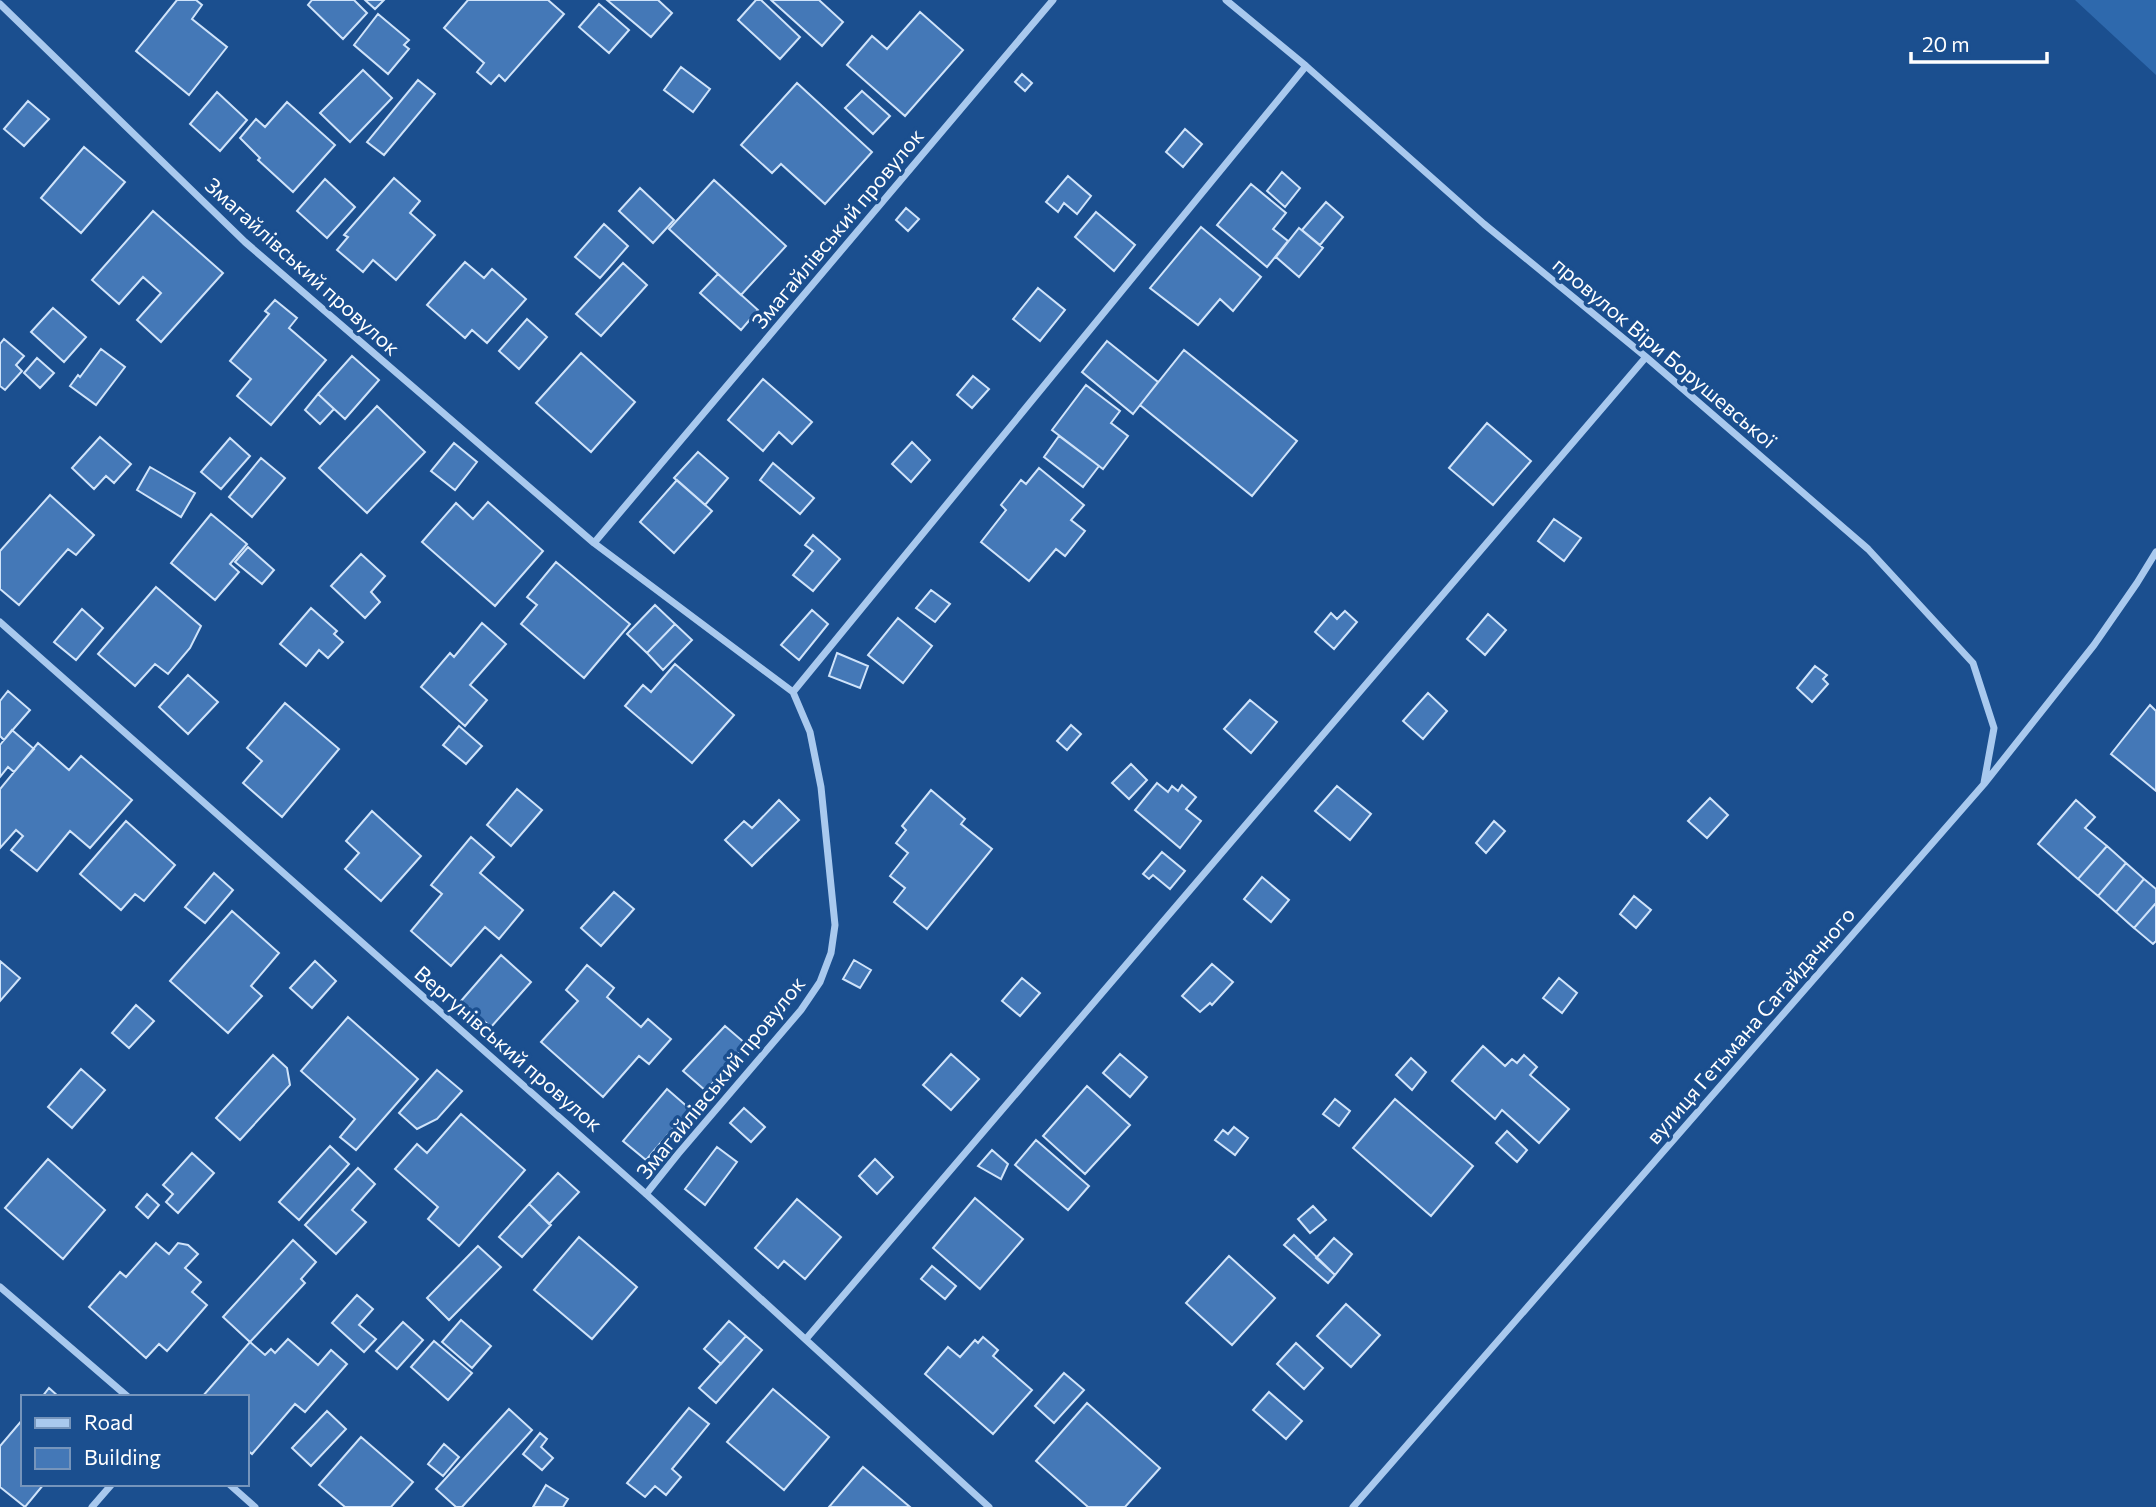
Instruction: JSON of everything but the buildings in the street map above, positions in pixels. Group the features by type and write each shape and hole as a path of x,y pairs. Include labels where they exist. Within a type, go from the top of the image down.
{"street":[{"name":"Змагайлівський провулок","path":"594,543 1053,0"},
{"name":"провулок Віри Борушевської","path":"1226,0 1306,66 1484,224 1646,357 1868,549 1973,663 1994,727 1984,784"},
{"name":"Змагайлівський провулок","path":"0,4 245,243 594,543 793,692 810,732 821,787 835,925 831,953 820,982 801,1010 646,1194"},
{"path":"793,692 1306,66"},
{"path":"806,1339 1646,357"},
{"name":"вулиця Гетьмана Сагайдачного","path":"1353,1507 1984,784 2094,645 2156,552"},
{"name":"Вергунівський провулок","path":"0,622 646,1194 989,1507"},
{"path":"0,1287 126,1395"},
{"path":"92,1507 110,1486"},
{"path":"231,1486 255,1507"}],"shaded area":[{"path":"2075,0 2156,0 2156,75"}]}
